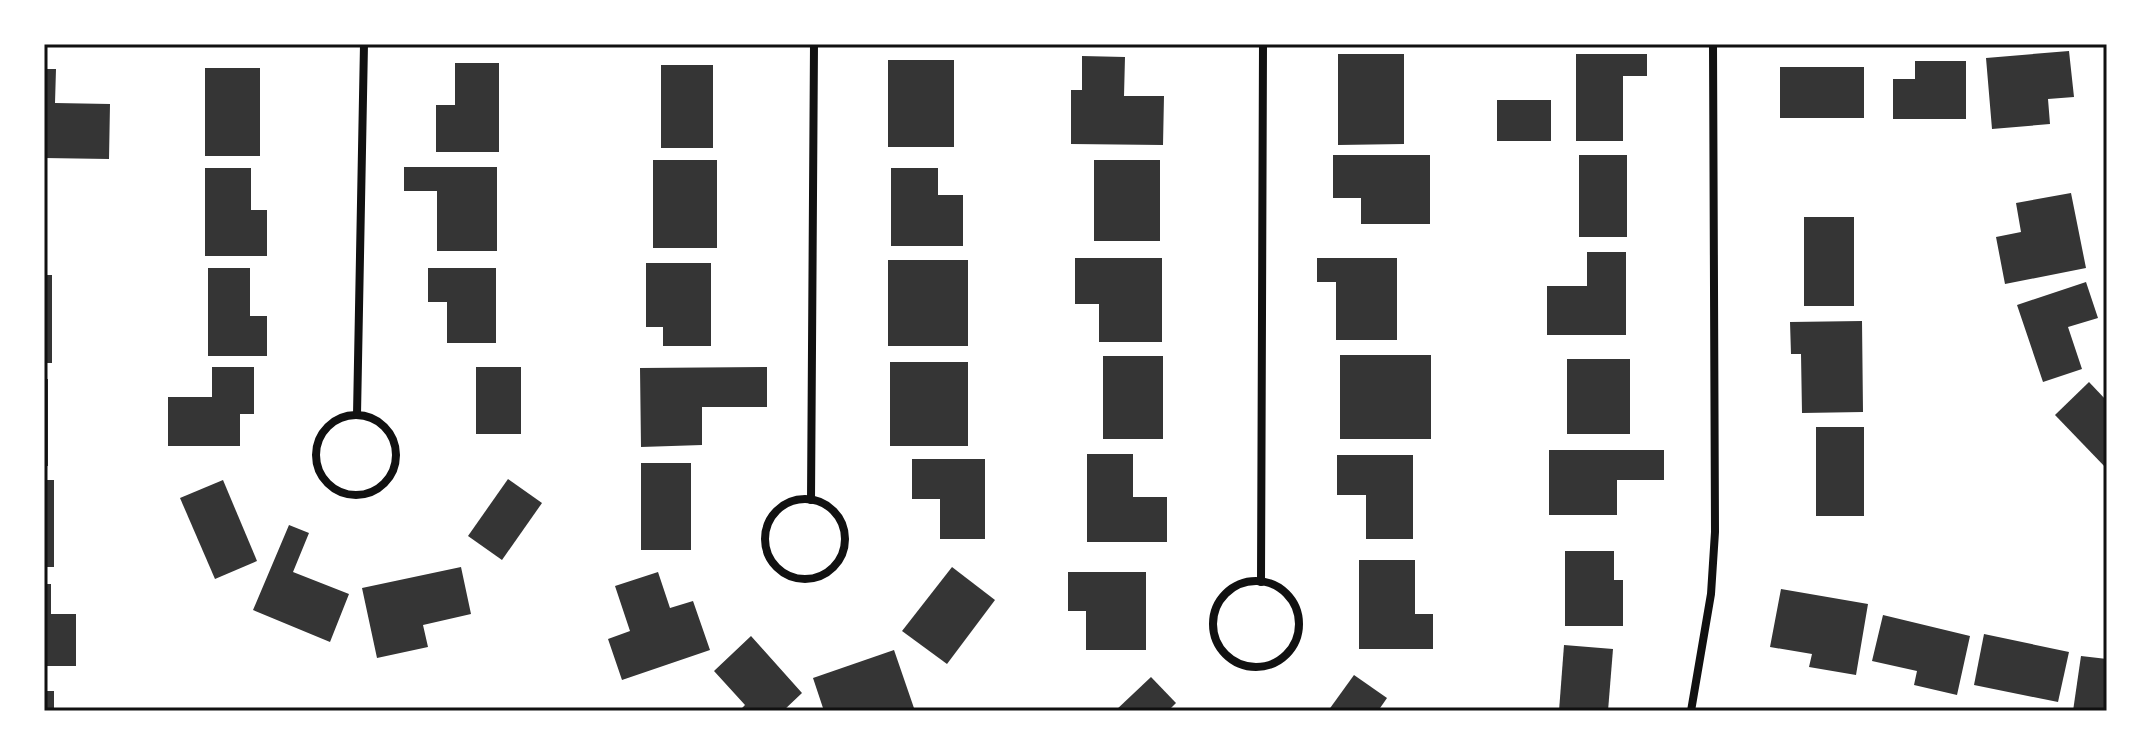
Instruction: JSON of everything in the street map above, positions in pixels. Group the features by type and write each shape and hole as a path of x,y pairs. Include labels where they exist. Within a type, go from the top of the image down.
{"street":[{"path":"357,415 364,44"},
{"path":"811,500 814,44"},
{"path":"1261,582 1263,44"},
{"path":"1691,711 1711,594 1715,532 1713,44"},
{"path":"357,415 381,423 395,445 397,458 387,481 365,495 353,495 328,484 316,460 316,447 331,423 357,415"},
{"path":"811,500 824,504 842,523 845,550 829,572 803,579 780,570 766,548 765,536 768,523 786,504 811,500"},
{"path":"1261,582 1287,594 1299,620 1292,648 1282,659 1254,667 1240,664 1219,646 1214,620 1217,607 1234,587 1261,582"}],"building":[{"path":"2069,51 2074,97 2048,99 2050,124 1992,129 1986,58"},
{"path":"1338,54 1404,54 1404,144 1338,145"},
{"path":"1576,54 1647,54 1647,76 1623,76 1623,141 1576,141"},
{"path":"1082,56 1125,57 1124,96 1164,96 1163,145 1071,144 1071,90 1082,90"},
{"path":"888,60 954,60 954,147 888,147"},
{"path":"1915,61 1966,61 1966,119 1893,119 1893,79 1915,79"},
{"path":"455,63 499,63 499,152 436,152 436,105 455,105"},
{"path":"661,65 713,65 713,148 661,148"},
{"path":"1780,67 1864,67 1864,118 1780,118"},
{"path":"205,68 260,68 260,156 205,156"},
{"path":"44,69 56,69 55,103 110,104 109,159 44,158"},
{"path":"1497,100 1551,100 1551,141 1497,141"},
{"path":"1333,155 1430,155 1430,224 1361,224 1361,198 1333,198"},
{"path":"1579,155 1627,155 1627,237 1579,237"},
{"path":"653,160 717,160 717,248 653,248"},
{"path":"1094,160 1160,160 1160,241 1094,241"},
{"path":"404,167 497,167 497,251 437,251 437,191 404,191"},
{"path":"205,168 251,168 251,210 267,210 267,256 205,256"},
{"path":"891,168 938,168 938,195 963,195 963,246 891,246"},
{"path":"2071,193 2086,268 2005,284 1996,237 2021,232 2016,203"},
{"path":"1804,217 1854,217 1854,306 1804,306"},
{"path":"1587,252 1626,252 1626,335 1547,335 1547,286 1587,286"},
{"path":"1075,258 1162,258 1162,342 1099,342 1099,304 1075,304"},
{"path":"1317,258 1397,258 1397,340 1336,340 1336,282 1317,282"},
{"path":"888,260 968,260 968,346 888,346"},
{"path":"646,263 711,263 711,346 663,346 663,327 646,327"},
{"path":"208,268 250,268 250,316 267,316 267,356 208,356"},
{"path":"428,268 496,268 496,343 447,343 447,302 428,302"},
{"path":"44,275 52,275 52,363 44,363"},
{"path":"2086,282 2098,318 2068,327 2082,369 2043,382 2017,305"},
{"path":"1862,321 1863,412 1802,413 1801,354 1791,354 1790,322"},
{"path":"1340,355 1431,355 1431,439 1340,439"},
{"path":"1103,356 1163,356 1163,439 1103,439"},
{"path":"1567,359 1630,359 1630,434 1567,434"},
{"path":"890,362 968,362 968,446 890,446"},
{"path":"212,367 254,367 254,414 240,414 240,446 168,446 168,397 212,397"},
{"path":"476,367 521,367 521,434 476,434"},
{"path":"767,367 767,407 702,407 702,445 641,447 640,368"},
{"path":"44,379 48,379 48,466 44,466"},
{"path":"2089,382 2107,401 2107,469 2055,415"},
{"path":"1816,427 1864,427 1864,516 1816,516"},
{"path":"1549,450 1664,450 1664,480 1617,480 1617,515 1549,515"},
{"path":"1087,454 1133,454 1133,497 1167,497 1167,542 1087,542"},
{"path":"1337,455 1413,455 1413,539 1366,539 1366,495 1337,495"},
{"path":"912,459 985,459 985,539 940,539 940,499 912,499"},
{"path":"641,463 691,463 691,550 641,550"},
{"path":"508,479 542,503 502,560 468,536"},
{"path":"44,480 54,480 54,567 44,567"},
{"path":"223,480 257,561 215,579 180,498"},
{"path":"289,525 309,533 293,572 349,594 330,642 253,610"},
{"path":"1565,551 1614,551 1614,580 1623,580 1623,626 1565,626"},
{"path":"1359,560 1415,560 1415,614 1433,614 1433,649 1359,649"},
{"path":"461,567 471,614 423,625 428,647 377,658 362,588"},
{"path":"952,567 995,600 947,664 902,631"},
{"path":"658,572 670,608 693,601 710,650 622,680 608,639 630,631 615,586"},
{"path":"1068,572 1146,572 1146,650 1086,650 1086,611 1068,611"},
{"path":"44,584 51,584 51,614 76,614 76,666 44,666"},
{"path":"1781,589 1868,604 1856,675 1809,667 1812,654 1770,647"},
{"path":"1883,615 1970,636 1957,695 1914,685 1917,671 1872,661"},
{"path":"1984,634 2069,652 2058,702 1974,685"},
{"path":"751,636 802,693 783,711 739,711 745,705 714,671"},
{"path":"1564,645 1613,649 1608,711 1559,711"},
{"path":"894,650 915,711 824,711 813,678"},
{"path":"2081,656 2107,659 2107,711 2073,711"},
{"path":"1354,675 1387,698 1378,711 1328,711"},
{"path":"1151,677 1176,703 1168,711 1115,711"},
{"path":"44,691 54,691 54,711 44,711"}]}
